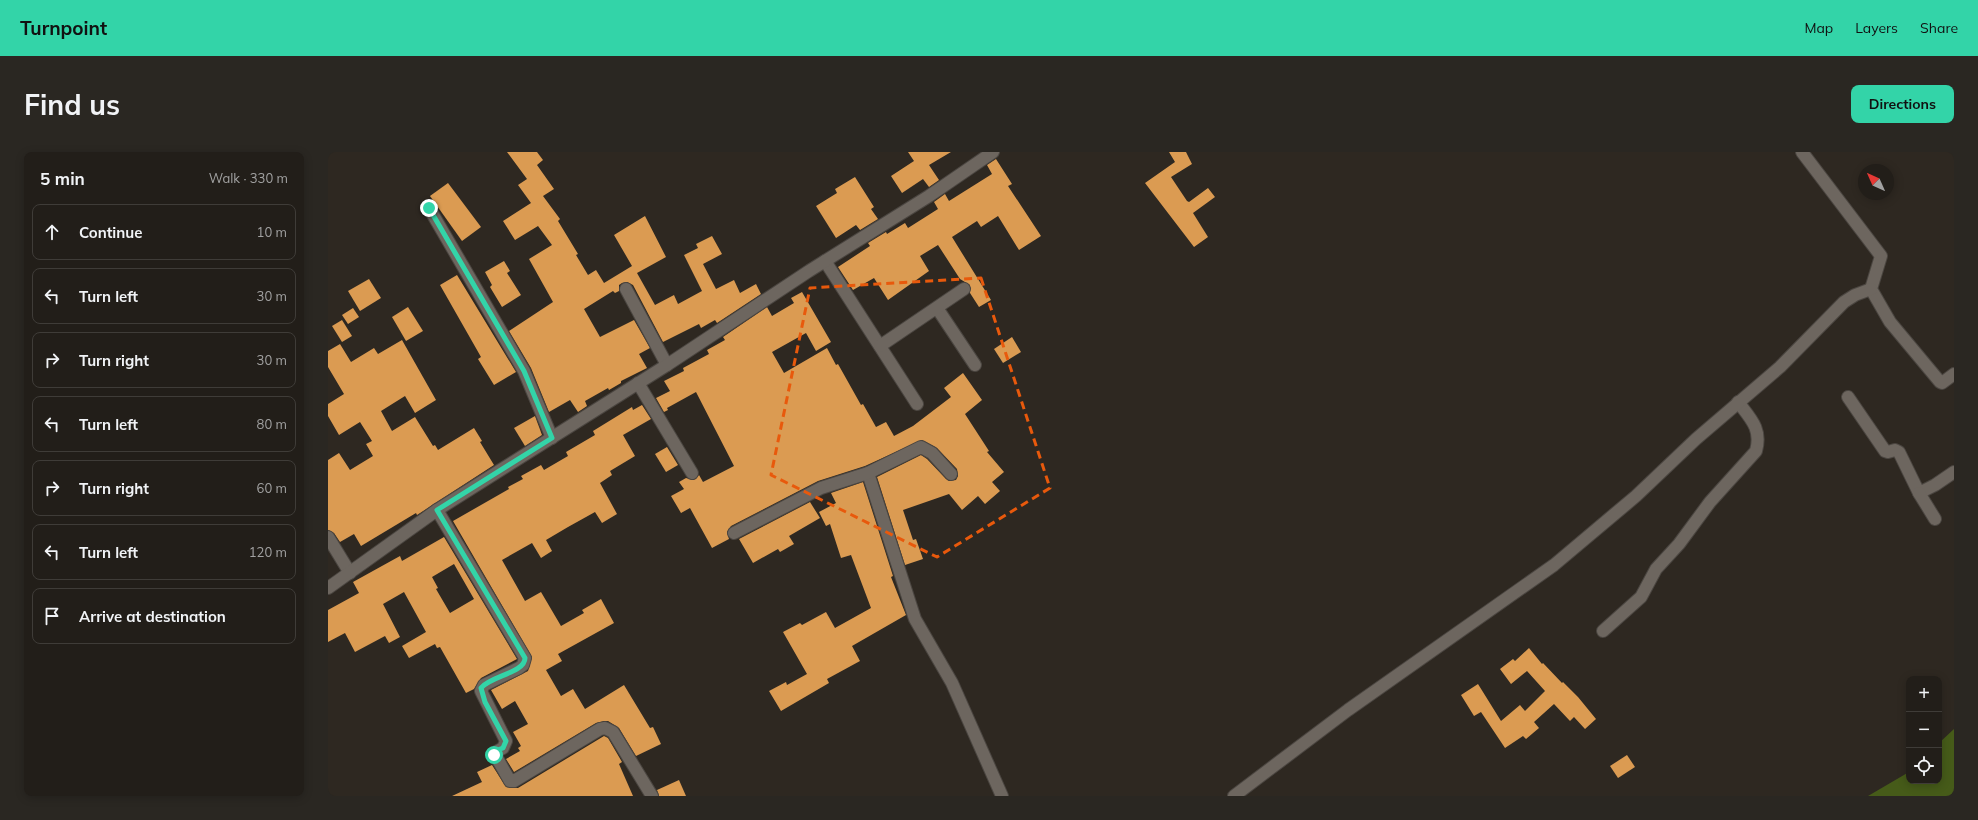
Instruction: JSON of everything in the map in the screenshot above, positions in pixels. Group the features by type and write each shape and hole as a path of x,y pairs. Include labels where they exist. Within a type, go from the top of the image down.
{"street":[{"path":"328,588 437,510 929,196 993,152"},
{"path":"1802,152 1881,256 1871,289 1890,322 1940,382 1942,383 1954,374"},
{"path":"429,208 524,371 552,438"},
{"path":"825,261 917,404"},
{"path":"626,289 667,364"},
{"path":"880,346 964,289"},
{"path":"1234,796 1348,710 1554,565 1636,496 1696,439 1780,367 1844,302 1855,295 1871,289"},
{"path":"937,308 974,365"},
{"path":"638,382 692,473"},
{"path":"1848,397 1885,451 1899,452 1919,493 1935,519"},
{"path":"1603,631 1641,597 1656,569 1679,544 1710,502 1756,451 1758,443 1758,430 1738,402"},
{"path":"734,533 821,488 868,473 921,447 932,453 951,474"},
{"path":"1919,493 1935,485 1954,472"},
{"path":"868,473 915,620 952,683 1002,796"},
{"path":"437,510 525,658 523,665 484,685 481,691 506,741 503,748 494,753 510,782 514,782 600,729 605,728 613,732 652,796"},
{"path":"328,537 350,573"}],"highlighted area":[{"path":"981,278 1050,488 937,557 771,475 810,288"}],"green space":[{"path":"1954,729 1954,796 1868,796 1906,774 1906,784 1942,784 1942,740"}],"building":[{"path":"507,152 537,152 543,160 537,165 554,189 543,196 560,219 558,221 578,254 576,255 588,275 596,270 604,283 632,266 614,235 645,216 666,257 637,273 655,305 674,295 678,304 702,291 684,255 698,248 696,244 712,236 722,254 703,264 716,289 734,280 740,293 756,284 761,294 717,323 715,320 701,328 699,324 663,342 633,285 627,282 622,283 619,285 619,291 615,293 613,291 584,309 600,337 634,320 650,348 639,354 647,368 621,381 621,383 609,390 608,388 585,401 587,406 578,412 570,400 549,412 531,368 509,331 553,302 529,259 552,245 538,226 515,240 503,221 531,203 518,185 527,179"},
{"path":"908,152 951,152 929,165 939,180 929,187 923,179 902,193 891,176 914,161"},
{"path":"1169,152 1186,152 1192,164 1171,177 1187,201 1189,202 1208,188 1215,197 1193,213 1208,237 1194,247 1145,183 1175,162"},
{"path":"996,159 1012,184 1008,186 1041,236 1019,250 998,216 981,227 977,221 952,237 991,300 979,307 970,293 970,285 960,279 938,245 920,256 929,271 888,300 874,278 853,290 838,267 870,246 868,243 886,232 887,234 905,223 908,228 938,209 934,202 945,194 949,201 992,174 987,165"},
{"path":"855,177 874,207 871,209 878,219 860,230 856,225 836,238 816,206 837,193 835,189"},
{"path":"448,183 481,227 462,241 430,196"},
{"path":"504,261 510,271 507,273 521,295 502,307 490,287 492,285 485,272"},
{"path":"457,275 516,372 494,385 478,359 481,357 440,285"},
{"path":"369,279 381,298 360,311 348,291"},
{"path":"802,292 831,342 816,351 806,333 772,352 784,373 827,348 836,365 838,364 861,405 863,404 876,427 886,422 894,436 913,426 951,397 944,388 963,373 982,400 965,414 989,451 987,452 1004,472 992,482 1000,491 985,504 978,496 962,510 949,494 903,510 913,540 916,539 923,559 905,565 877,477 921,455 927,459 946,479 949,481 956,480 958,476 957,469 937,448 922,440 865,466 818,481 731,526 727,532 729,539 712,548 690,508 681,513 671,496 684,489 679,482 686,478 693,480 699,475 703,482 734,466 696,392 667,408 668,410 664,412 656,398 670,391 664,381 684,371 683,368 709,354 707,350 725,340 723,337 767,307 772,316 794,303 791,298"},
{"path":"408,307 423,331 406,341 392,317"},
{"path":"353,308 359,317 348,324 342,315"},
{"path":"342,320 352,336 342,342 332,326"},
{"path":"1012,337 1021,352 1003,363 994,349"},
{"path":"402,340 436,400 415,413 405,396 381,411 392,431 415,417 433,446 435,445 438,450 474,428 482,441 480,442 494,465 417,515 416,513 361,546 354,534 340,542 334,533 328,530 328,460 339,453 350,470 373,456 366,444 372,441 360,422 339,435 328,416 328,404 344,394 328,367 328,351 340,344 351,362 374,348 378,354"},
{"path":"642,405 651,419 623,435 635,456 610,471 612,475 600,483 617,514 602,523 595,512 568,527 546,540 552,551 541,558 532,543 502,560 525,601 541,592 561,626 584,613 582,610 601,599 614,623 558,654 562,661 546,670 561,696 573,689 585,709 624,685 650,728 653,727 661,744 636,756 619,728 608,721 604,721 596,723 514,772 506,759 520,751 518,748 521,746 513,732 528,724 515,701 502,709 491,690 528,671 532,657 453,521 509,489 508,487 523,479 521,476 541,465 544,470 568,456 566,452 595,435 593,431 632,407 633,410"},
{"path":"535,416 542,435 525,446 514,428"},
{"path":"667,447 678,465 666,472 655,454"},
{"path":"863,482 893,576 891,577 906,615 852,646 860,661 827,679 829,683 781,711 769,691 786,682 787,685 807,674 783,632 800,623 802,625 826,612 835,628 871,608 851,555 841,558 830,524 826,526 819,512 836,503 831,493"},
{"path":"810,502 820,518 789,536 794,544 780,552 778,549 753,563 739,539"},
{"path":"444,537 517,659 481,678 474,689 466,693 440,647 437,648 435,644 409,658 402,646 426,632 404,592 383,604 400,637 389,643 385,636 355,652 345,633 328,642 328,610 359,593 353,582 400,556 402,561","holes":["454,564 474,599 450,613 436,589 438,588 432,577"]},
{"path":"1529,648 1542,664 1543,663 1578,697 1596,719 1585,729 1574,717 1570,721 1554,704 1534,722 1539,728 1526,739 1523,736 1505,748 1481,712 1474,716 1461,695 1478,684 1501,721 1520,705 1525,711 1545,691 1527,671 1511,684 1500,669 1513,659 1515,661"},
{"path":"604,736 608,738 622,762 619,764 633,796 452,796 482,782 477,772 492,765 506,787 518,788"},
{"path":"1627,755 1635,767 1618,778 1610,766"},
{"path":"679,780 686,796 659,796 657,790"}],"route":[{"path":"429,208 524,371 552,438 437,510 525,658 525,662 519,668 504,674 481,688 485,702 506,741 506,745 495,751 494,755"}]}
